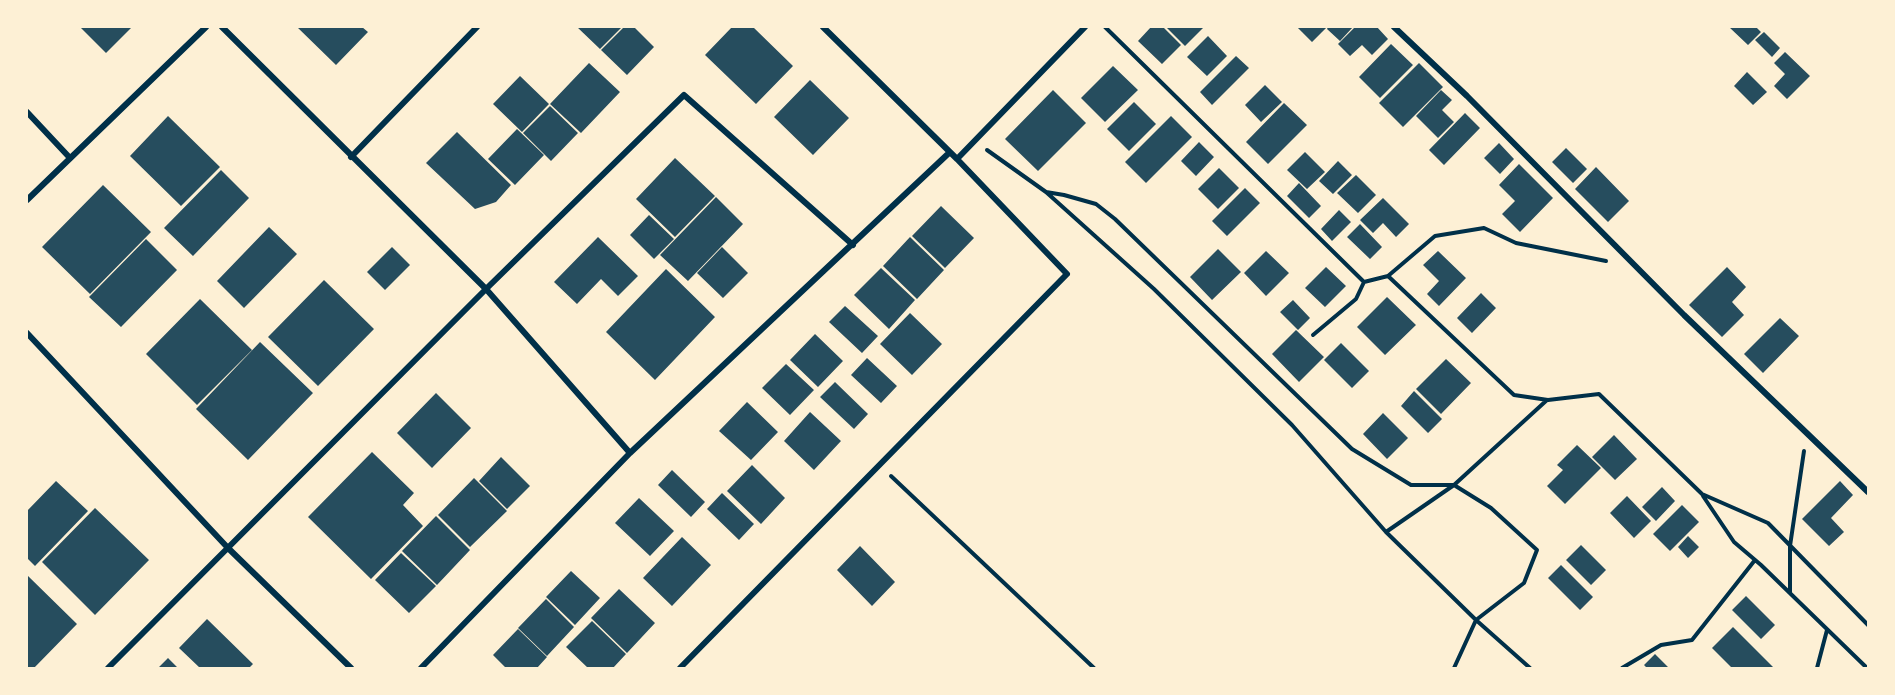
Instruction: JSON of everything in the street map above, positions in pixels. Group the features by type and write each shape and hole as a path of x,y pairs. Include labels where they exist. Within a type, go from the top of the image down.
{"street":[{"path":"27,200 206,27"},
{"path":"222,27 486,289 630,453"},
{"path":"351,157 477,27"},
{"path":"680,668 1067,274 957,159 822,27"},
{"path":"957,159 1085,27"},
{"path":"1394,27 1868,492"},
{"path":"108,668 486,289 684,95 853,245"},
{"path":"27,112 70,158"},
{"path":"421,668 630,453 950,152"},
{"path":"27,333 228,548 351,668"}],"path":[{"path":"1105,27 1364,282"},
{"path":"974,141 1046,192 1154,288 1292,425 1386,532 1476,620 1530,668"},
{"path":"1046,192 1096,204 1116,219 1352,448 1411,485 1454,485 1491,508 1537,550 1524,583 1476,620 1454,668"},
{"path":"1364,282 1388,276 1435,236 1484,228 1516,243 1637,267"},
{"path":"1388,276 1514,395 1548,400 1599,394 1702,495 1734,542 1867,668"},
{"path":"1313,335 1356,299 1364,282"},
{"path":"1386,532 1454,485 1548,400"},
{"path":"1790,593 1790,546 1806,433"},
{"path":"879,465 1094,668"},
{"path":"1702,495 1768,523 1868,625"},
{"path":"1622,668 1661,645 1692,640 1755,560"},
{"path":"1817,668 1827,630"}],"building":[{"path":"80,27 132,27 106,53"},
{"path":"297,27 362,27 368,32 336,65"},
{"path":"577,27 622,27 600,49"},
{"path":"624,27 634,27 654,47 627,75 601,50"},
{"path":"732,27 753,27 793,66 756,104 705,55"},
{"path":"1151,27 1163,27 1181,45 1162,64 1138,41"},
{"path":"1166,27 1204,27 1185,46"},
{"path":"1297,27 1327,27 1312,42"},
{"path":"1328,27 1353,27 1340,41 1327,29"},
{"path":"1355,27 1377,27 1388,39 1372,55 1362,45 1350,56 1338,44"},
{"path":"1729,27 1756,27 1761,32 1748,45"},
{"path":"1764,32 1780,48 1772,57 1755,40"},
{"path":"1208,36 1227,56 1207,76 1187,57"},
{"path":"1391,44 1413,65 1380,98 1359,77"},
{"path":"1785,52 1810,76 1787,99 1774,86 1785,74 1774,63"},
{"path":"1236,56 1249,68 1212,105 1200,92"},
{"path":"589,63 620,92 581,133 550,104"},
{"path":"1419,63 1443,87 1403,127 1379,103"},
{"path":"1113,66 1138,90 1105,122 1081,98"},
{"path":"1747,72 1767,92 1753,105 1734,86"},
{"path":"520,76 549,104 522,132 493,104"},
{"path":"810,80 849,118 813,155 774,117"},
{"path":"1265,85 1282,102 1261,122 1245,105"},
{"path":"1053,90 1086,123 1038,171 1005,139"},
{"path":"1441,90 1452,100 1442,110 1454,122 1438,138 1416,116"},
{"path":"1134,102 1156,124 1129,151 1107,129"},
{"path":"1284,103 1307,125 1268,164 1246,142"},
{"path":"550,106 578,133 551,161 523,133"},
{"path":"1465,113 1480,128 1444,165 1429,150"},
{"path":"168,116 220,167 181,206 130,156"},
{"path":"1171,116 1192,137 1146,183 1125,162"},
{"path":"517,129 544,155 515,185 488,159"},
{"path":"457,132 511,185 496,202 475,209 426,163"},
{"path":"1199,142 1214,157 1196,176 1181,161"},
{"path":"1499,143 1514,159 1500,174 1484,158"},
{"path":"1566,148 1587,169 1573,183 1552,162"},
{"path":"1305,152 1325,172 1307,189 1287,170"},
{"path":"675,158 715,196 675,237 636,199"},
{"path":"1338,161 1352,175 1333,194 1319,181"},
{"path":"1519,164 1553,198 1520,232 1502,214 1515,201 1499,185"},
{"path":"1596,167 1629,201 1608,222 1575,189"},
{"path":"1219,168 1239,188 1218,209 1198,189"},
{"path":"221,170 249,198 193,256 164,228"},
{"path":"1356,175 1376,195 1358,213 1337,193"},
{"path":"1299,183 1321,206 1309,218 1287,196"},
{"path":"103,185 151,232 90,294 42,247"},
{"path":"1245,188 1260,203 1227,236 1212,221"},
{"path":"716,197 743,224 688,281 660,255"},
{"path":"1383,198 1409,224 1396,237 1383,223 1373,233 1360,220"},
{"path":"941,206 974,238 945,268 912,236"},
{"path":"1339,210 1351,222 1332,241 1321,229"},
{"path":"649,215 674,239 654,259 630,235"},
{"path":"1360,224 1382,247 1370,259 1347,237"},
{"path":"269,227 297,254 244,308 217,281"},
{"path":"598,237 638,276 618,296 601,279 577,304 554,282"},
{"path":"910,237 944,270 917,299 883,266"},
{"path":"146,239 177,270 121,327 89,297"},
{"path":"392,247 410,265 385,290 367,272"},
{"path":"722,247 748,273 723,298 697,273"},
{"path":"1218,249 1241,272 1212,300 1190,277"},
{"path":"1266,251 1289,273 1266,296 1244,273"},
{"path":"1438,251 1466,278 1439,306 1427,294 1439,281 1423,265"},
{"path":"1326,267 1346,286 1325,307 1305,288"},
{"path":"1727,267 1746,287 1732,302 1744,315 1722,337 1689,305"},
{"path":"881,268 915,300 889,329 854,295"},
{"path":"666,269 715,317 655,380 606,332"},
{"path":"324,280 374,329 318,386 268,337"},
{"path":"1481,293 1496,308 1472,333 1457,318"},
{"path":"1387,297 1416,325 1385,355 1357,327"},
{"path":"200,299 252,350 197,405 146,354"},
{"path":"1293,300 1310,318 1298,330 1280,312"},
{"path":"845,306 878,336 862,353 829,322"},
{"path":"910,313 942,344 912,375 880,344"},
{"path":"1780,318 1799,336 1763,373 1744,354"},
{"path":"1296,330 1324,357 1299,382 1272,354"},
{"path":"815,334 843,361 818,387 790,360"},
{"path":"260,342 313,393 248,460 196,409"},
{"path":"1341,343 1369,371 1352,388 1324,360"},
{"path":"867,358 897,386 881,403 851,375"},
{"path":"1446,359 1471,383 1441,414 1416,389"},
{"path":"786,364 814,390 790,415 762,388"},
{"path":"835,382 868,414 854,429 820,397"},
{"path":"1414,391 1442,419 1428,433 1401,406"},
{"path":"436,393 471,428 432,468 397,433"},
{"path":"747,402 778,432 751,460 719,431"},
{"path":"810,412 841,441 814,470 784,441"},
{"path":"1383,413 1408,438 1387,459 1363,434"},
{"path":"1614,435 1637,459 1615,480 1592,457"},
{"path":"1577,445 1601,468 1565,504 1547,486 1563,470 1557,465"},
{"path":"372,452 414,493 403,505 423,526 371,579 308,517"},
{"path":"501,457 530,486 507,509 479,481"},
{"path":"752,465 785,498 761,524 727,491"},
{"path":"672,470 705,502 691,517 658,485"},
{"path":"474,478 507,511 470,547 438,515"},
{"path":"56,481 88,511 35,566 27,558 27,511"},
{"path":"1840,481 1853,495 1831,518 1844,532 1829,546 1802,519"},
{"path":"1662,487 1675,501 1656,521 1642,507"},
{"path":"722,493 754,524 739,540 707,509"},
{"path":"1627,496 1651,521 1634,538 1610,513"},
{"path":"639,498 674,531 650,556 615,523"},
{"path":"1682,505 1699,522 1670,551 1653,534"},
{"path":"95,508 149,560 95,615 42,562"},
{"path":"436,516 470,550 437,585 402,551"},
{"path":"1688,536 1699,547 1688,558 1678,547"},
{"path":"682,537 711,565 672,606 643,578"},
{"path":"1581,545 1606,570 1591,585 1566,560"},
{"path":"860,546 895,582 872,606 837,570"},
{"path":"401,553 436,586 409,613 375,580"},
{"path":"1561,565 1593,597 1580,610 1548,578"},
{"path":"571,571 600,598 575,625 546,597"},
{"path":"27,575 77,624 34,668 27,668"},
{"path":"619,589 655,623 627,653 591,618"},
{"path":"1746,596 1775,625 1761,639 1732,610"},
{"path":"546,599 574,627 547,656 518,628"},
{"path":"207,619 253,664 249,668 200,668 179,648"},
{"path":"592,621 626,654 613,668 588,668 566,647"},
{"path":"1733,627 1774,668 1732,668 1712,648"},
{"path":"518,629 547,657 537,668 506,668 493,655"},
{"path":"1655,654 1669,668 1647,668 1644,665"},
{"path":"168,658 178,668 158,668"}]}
